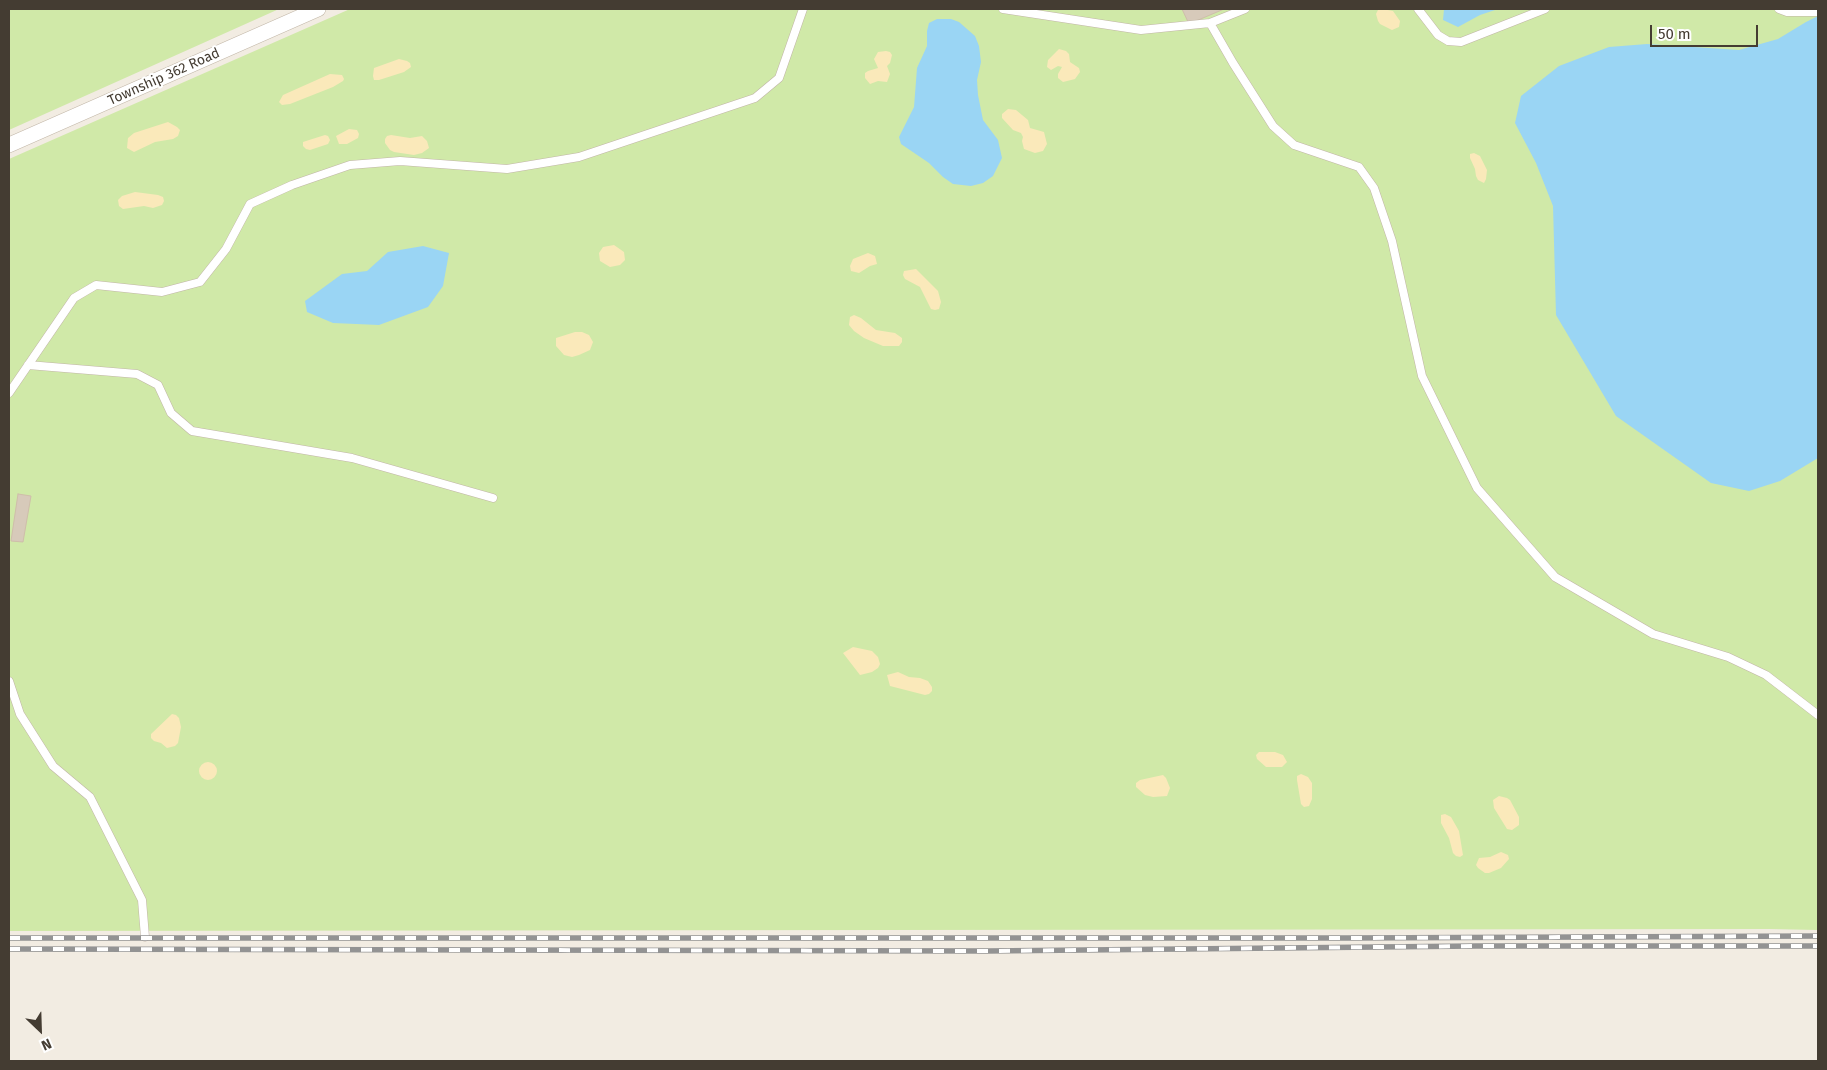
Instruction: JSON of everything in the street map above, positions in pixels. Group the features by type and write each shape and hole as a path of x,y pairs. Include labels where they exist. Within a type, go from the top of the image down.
{"street":[{"name":"Township 362 Road","path":"9,145 318,9"}],"lane":[{"path":"9,392 74,298 96,284 162,292 200,282 226,249 250,204 292,185 350,165 400,161 507,169 579,157 756,98 779,78 803,9"},
{"path":"1003,9 1141,30 1210,23 1245,9"},
{"path":"1418,9 1438,35 1448,42 1461,42 1545,9"},
{"path":"1778,9 1787,12 1818,12"},
{"path":"1210,23 1233,64 1273,126 1294,145 1359,167 1374,188 1392,242 1422,376 1476,488 1554,577 1653,634 1728,656 1766,675 1818,715"},
{"path":"28,365 138,374 158,385 171,413 192,431 352,458 493,498"},
{"path":"9,681 20,714 54,766 90,797 142,900 144,938"}],"green space":[{"path":"9,9 279,9 9,130"},
{"path":"350,9 1818,9 1818,930 9,931 9,159"}],"sand":[{"path":"1378,10 1393,11 1400,21 1399,27 1392,30 1380,24 1376,14"},
{"path":"1059,49 1066,51 1069,54 1070,62 1079,68 1080,72 1075,79 1063,82 1058,78 1062,67 1058,66 1051,70 1047,67 1048,60"},
{"path":"886,51 892,55 887,66 890,74 887,82 878,81 870,84 865,78 865,73 878,68 874,59 878,52"},
{"path":"399,59 410,63 411,67 404,72 374,80 374,68"},
{"path":"330,74 342,75 344,79 333,87 290,104 282,105 279,102 283,95"},
{"path":"1008,109 1016,110 1028,120 1030,128 1044,132 1047,144 1043,151 1035,153 1024,149 1021,133 1013,130 1002,118 1002,114"},
{"path":"168,122 180,130 178,136 173,139 155,142 134,152 127,148 128,138 134,133"},
{"path":"349,129 357,130 358,138 347,144 339,144 336,136"},
{"path":"325,135 330,140 328,144 310,150 303,146 303,142"},
{"path":"387,136 410,138 422,136 427,141 429,148 422,153 414,155 394,152 385,143"},
{"path":"1474,153 1480,156 1487,170 1484,183 1478,180 1470,158 1470,154"},
{"path":"135,192 158,195 163,197 164,201 162,205 153,208 144,206 123,209 119,206 118,200 122,196"},
{"path":"614,245 624,252 625,260 620,265 610,267 600,261 599,253 603,247"},
{"path":"868,253 875,256 877,264 859,273 851,271 850,266 853,259"},
{"path":"916,269 938,291 941,302 939,309 931,309 920,287 905,279 904,271"},
{"path":"854,315 876,330 895,333 902,338 902,342 899,346 883,346 864,338 849,325 850,317"},
{"path":"575,332 589,335 593,342 590,350 572,357 564,355 556,346 556,338"},
{"path":"853,647 872,651 878,657 880,664 878,668 872,672 860,675 843,653"},
{"path":"898,672 909,677 928,681 932,691 925,695 890,686 887,675"},
{"path":"172,714 179,718 181,727 178,743 167,748 161,743 154,741 151,738 151,734"},
{"path":"1259,752 1275,752 1283,755 1287,762 1282,767 1266,767 1257,759 1256,755"},
{"path":"208,762 214,765 217,771 214,777 208,780 202,777 199,771 202,765"},
{"path":"1301,774 1308,777 1312,783 1312,799 1309,806 1304,807 1301,804 1297,780 1297,776"},
{"path":"1163,775 1170,788 1167,796 1153,797 1145,795 1136,787 1136,783 1140,780"},
{"path":"1499,796 1510,800 1519,817 1519,825 1512,830 1507,829 1494,808 1493,800"},
{"path":"1445,814 1451,817 1459,831 1463,855 1460,857 1453,853 1449,838 1441,823 1441,815"},
{"path":"1501,852 1508,855 1509,859 1501,868 1485,873 1476,865 1479,858 1490,857"}],"water":[{"path":"1444,9 1498,9 1480,15 1458,27 1443,20"},
{"path":"1818,16 1818,458 1780,481 1749,491 1711,483 1616,416 1556,315 1553,206 1536,163 1515,123 1521,96 1559,66 1609,47 1647,44 1739,50 1778,39"},
{"path":"937,19 951,19 959,22 975,36 979,46 981,62 977,80 983,120 998,140 1002,158 993,176 983,183 971,186 953,184 929,163 901,144 899,137 914,107 917,68 927,46 929,23"},
{"path":"423,246 449,253 443,286 428,307 379,325 333,323 307,312 305,301 342,274 367,271 388,252"}],"building":[{"path":"1182,9 1224,9 1189,24"},
{"path":"18,494 31,496 23,542 11,541"}],"railway":[{"path":"9,938 1818,936"},
{"path":"9,949 987,951 1476,946 1818,946"}]}
